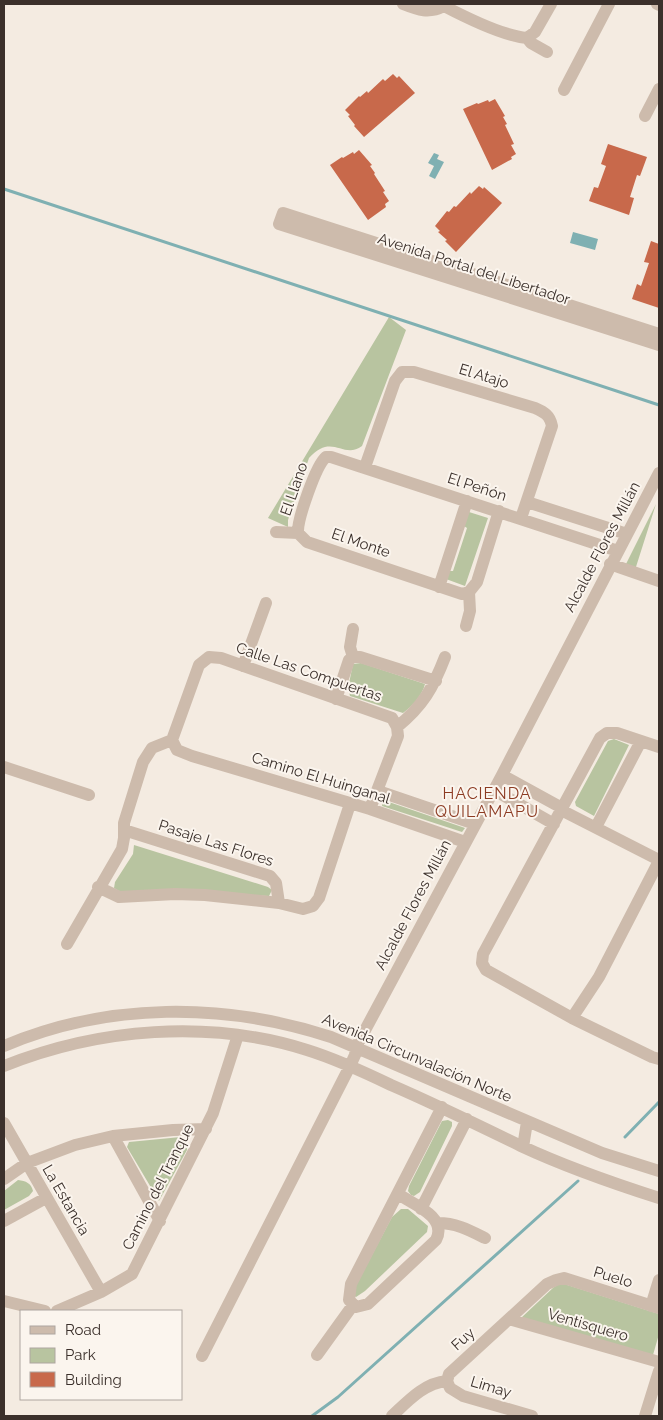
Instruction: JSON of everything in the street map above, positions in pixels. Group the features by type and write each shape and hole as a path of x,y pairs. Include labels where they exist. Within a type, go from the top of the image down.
{"street":[{"path":"403,4 418,10 430,11 444,5 516,37 527,38 535,32 551,4"},
{"path":"564,90 609,4"},
{"path":"527,38 531,43 547,52"},
{"path":"645,116 659,89"},
{"name":"Avenida Portal del Libertador","path":"659,334 281,218 659,345"},
{"name":"El Atajo","path":"365,467 395,381 402,372 414,372 535,408 544,412 550,418 550,434 522,518"},
{"name":"El Peñón","path":"326,457 337,458 365,467 618,551"},
{"name":"El Llano","path":"298,533 299,519 319,464 326,457"},
{"name":"Alcalde Flores Millán","path":"202,1356 350,1066 356,1047 502,775 610,564 627,534 654,494 659,473"},
{"path":"439,587 467,501"},
{"name":"El Peñón","path":"528,502 627,534"},
{"path":"466,626 470,611 469,592 477,582 499,511"},
{"name":"El Monte","path":"276,532 298,533 307,542 456,593 469,592"},
{"path":"610,564 659,581"},
{"path":"243,666 266,603"},
{"path":"353,629 350,647 353,657"},
{"name":"Calle Las Compuertas","path":"172,740 199,665 209,657 221,658 392,718 397,727"},
{"path":"336,699 349,660 353,657 360,657 436,681"},
{"path":"370,809 398,736 397,727 426,698 436,681 444,657"},
{"path":"659,747 617,733 607,733 600,738 484,954 482,963 486,970 572,1018 659,1059"},
{"path":"67,944 98,887 122,849 124,843 124,823 143,762 152,748 172,740"},
{"name":"Camino El Huinganal","path":"172,740 178,750 192,756 370,809 465,842"},
{"path":"596,827 641,741"},
{"path":"4,767 89,795"},
{"path":"502,775 659,860 599,977 572,1018"},
{"path":"494,790 554,824"},
{"name":"Camino El Huinganal","path":"378,791 475,824"},
{"path":"98,887 119,897 175,894 195,895 278,902 308,908 317,903 350,804"},
{"name":"Pasaje Las Flores","path":"124,830 270,876 276,883 278,902"},
{"path":"175,1011 180,1019 180,1032"},
{"name":"Avenida Circunvalación Norte","path":"4,1046 39,1033 92,1020 147,1012 210,1012 254,1017 306,1029 356,1047 602,1153 659,1171"},
{"path":"4,1066 42,1052 76,1043 128,1034 180,1032 238,1035 261,1039 306,1050 350,1066 467,1119 523,1147 605,1181 659,1198"},
{"name":"Camino del Tranque","path":"59,1310 101,1292 132,1274 214,1113 238,1035"},
{"path":"398,1194 436,1219 439,1232 436,1240 368,1304 360,1307 353,1305 348,1297 351,1284 442,1108"},
{"path":"421,1209 467,1119"},
{"path":"523,1147 527,1122"},
{"name":"La Estancia","path":"4,1123 101,1292"},
{"path":"4,1179 27,1163 75,1145 113,1136 173,1130 206,1130"},
{"path":"113,1136 160,1221"},
{"path":"4,1221 46,1198"},
{"path":"438,1223 454,1224 485,1238"},
{"name":"Puelo","path":"556,1280 564,1278 655,1307"},
{"name":"Fuy","path":"447,1380 448,1374 547,1284 556,1280"},
{"path":"655,1307 659,1280"},
{"path":"4,1301 41,1310"},
{"path":"317,1355 353,1305"},
{"name":"Ventisquero","path":"509,1319 659,1362"},
{"path":"646,1416 659,1371"},
{"path":"392,1416 427,1386 447,1380"},
{"name":"Limay","path":"447,1380 450,1388 463,1396 532,1416"}],"green space":[{"path":"389,317 406,330 362,446 349,450 331,446 317,451 309,458 288,520 288,527 268,518"},
{"path":"656,504 635,570 625,566"},
{"path":"469,512 488,518 465,586 446,579 449,571 453,571 467,528 464,526"},
{"path":"361,663 425,684 422,693 403,713 350,696 348,688 353,664"},
{"path":"614,739 629,745 594,816 576,806 575,802 608,741"},
{"path":"383,800 465,828 462,832 382,806"},
{"path":"134,845 268,887 272,890 269,896 119,891 114,888 115,882 133,854"},
{"path":"448,1120 452,1122 452,1126 420,1192 414,1196 411,1195 408,1191 409,1186 442,1121"},
{"path":"181,1137 187,1142 187,1150 159,1201 127,1147 129,1142"},
{"path":"18,1180 28,1183 33,1191 29,1196 4,1210 4,1191"},
{"path":"401,1209 408,1209 428,1226 427,1232 365,1291 356,1297 353,1295 354,1289 392,1217"},
{"path":"561,1283 659,1314 659,1334 653,1355 521,1318 554,1287"}],"water":[{"path":"434,153 439,155 437,159 444,162 435,179 429,176 434,166 428,163"},
{"path":"573,232 598,239 595,250 570,243"}],"building":[{"path":"393,74 397,78 399,76 415,93 364,137 354,126 348,116 350,115 345,110 359,96 367,91 368,93 383,79 385,81"},
{"path":"495,99 505,116 503,117 507,124 505,125 514,144 511,145 516,154 511,157 512,159 492,170 463,109 477,103 488,100 489,102"},
{"path":"608,144 647,157 640,176 637,175 630,197 634,198 629,215 589,201 594,187 598,188 606,166 601,164"},
{"path":"359,150 372,165 370,166 389,201 385,204 386,207 368,220 330,165 342,157 353,152 354,154"},
{"path":"479,186 483,189 484,187 502,203 456,252 445,241 447,240 438,232 440,231 435,226 447,211 449,212 454,206 456,207 470,192 471,194"},
{"path":"651,241 659,244 659,308 632,299 637,284 641,286 649,263 644,262"}],"waterway":[{"path":"4,189 659,405"},
{"path":"625,1137 659,1102"},
{"path":"312,1416 338,1397 578,1181"}],"district":[{"name":"HACIENDA QUILAMAPU","path":"487,802"}]}
